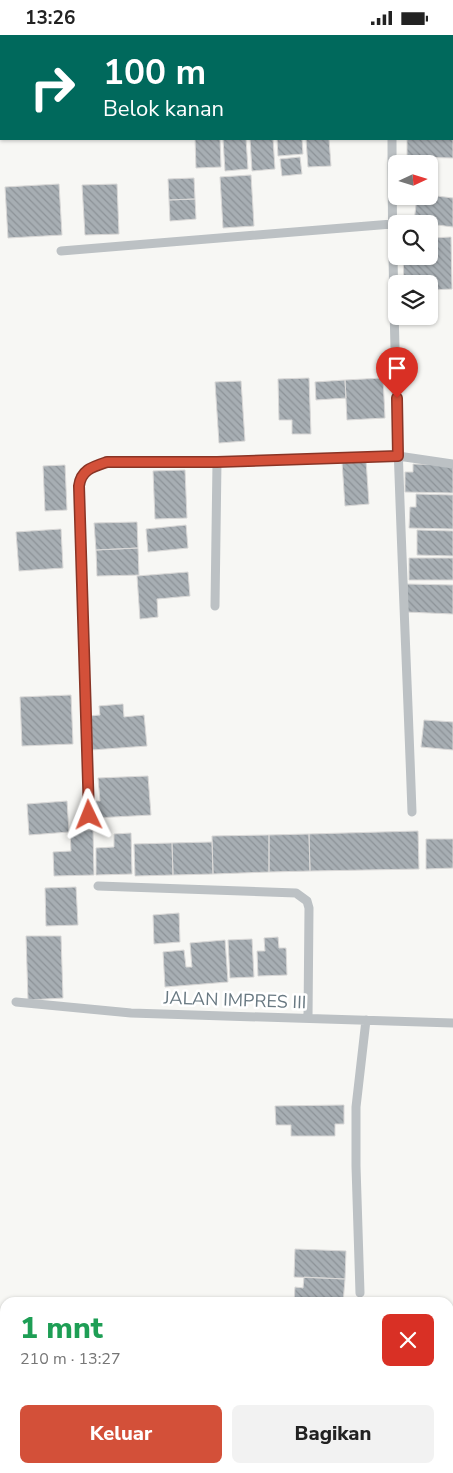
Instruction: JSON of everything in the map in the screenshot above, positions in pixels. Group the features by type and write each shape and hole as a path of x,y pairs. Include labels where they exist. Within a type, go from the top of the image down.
{"street":[{"path":"392,140 392,215"},
{"path":"60,251 388,224"},
{"path":"393,265 398,456 412,812"},
{"path":"89,815 79,506 80,479 84,473 93,467 107,462 217,462 398,456 453,464"},
{"path":"215,606 217,462"},
{"path":"98,886 296,893 307,901 309,908 308,1018"},
{"name":"JALAN IMPRES III","path":"16,1002 131,1013 453,1023"},
{"path":"360,1293 356,1107 366,1020"}],"building":[{"path":"195,140 220,140 221,167 196,168"},
{"path":"223,140 246,140 248,169 225,171"},
{"path":"250,140 273,140 275,169 252,171"},
{"path":"277,140 302,140 303,154 278,156"},
{"path":"306,140 329,140 331,166 308,167"},
{"path":"407,140 453,140 453,158 438,158 438,155 407,155"},
{"path":"300,157 302,174 282,176 280,159"},
{"path":"251,175 254,226 223,228 220,177"},
{"path":"194,178 195,199 169,200 168,179"},
{"path":"59,184 62,235 8,238 5,187"},
{"path":"117,184 119,234 85,235 82,185"},
{"path":"438,196 453,198 453,227 438,225 438,215 415,215 416,205 438,205"},
{"path":"195,199 196,219 170,221 169,200"},
{"path":"451,237 452,289 438,290 438,275 404,275 403,265 438,265 438,238"},
{"path":"309,378 311,434 292,434 292,420 279,420 278,379"},
{"path":"383,378 385,418 347,420 345,380"},
{"path":"345,380 346,398 316,400 315,382"},
{"path":"241,381 245,441 219,443 215,382"},
{"path":"366,460 369,504 345,506 342,462"},
{"path":"413,464 453,465 453,493 405,492 405,472 413,472"},
{"path":"65,465 67,510 45,511 43,466"},
{"path":"185,470 187,518 155,519 153,471"},
{"path":"416,494 453,495 453,529 409,528 410,507 416,507"},
{"path":"137,522 138,548 96,550 94,523"},
{"path":"186,525 188,548 148,552 146,529"},
{"path":"61,529 63,568 19,571 16,532"},
{"path":"417,530 453,531 453,556 417,555"},
{"path":"138,548 139,575 97,576 96,550"},
{"path":"409,558 453,558 453,580 409,580"},
{"path":"188,572 190,596 157,599 158,617 140,619 137,576"},
{"path":"407,584 453,585 453,614 406,612"},
{"path":"71,695 73,744 22,746 20,697"},
{"path":"123,704 124,717 144,715 147,746 91,750 88,716 100,715 99,706"},
{"path":"424,720 453,722 453,750 421,747"},
{"path":"148,776 151,815 95,818 94,801 100,801 98,778"},
{"path":"67,801 69,832 29,835 27,804"},
{"path":"70,830 93,830 94,875 54,876 53,852 71,851"},
{"path":"418,831 419,869 310,871 309,834"},
{"path":"131,833 132,874 96,875 96,848 114,847 114,834"},
{"path":"309,834 310,871 269,872 269,835"},
{"path":"269,835 269,872 213,874 212,836"},
{"path":"426,839 453,839 453,868 426,869"},
{"path":"212,842 213,874 173,875 172,843"},
{"path":"172,843 173,875 135,876 134,844"},
{"path":"76,887 78,925 46,926 45,888"},
{"path":"179,913 180,942 154,944 153,915"},
{"path":"26,936 61,936 63,998 28,1000"},
{"path":"278,937 279,948 286,948 287,975 258,976 257,951 265,951 264,938"},
{"path":"252,939 254,977 230,978 228,940"},
{"path":"225,940 228,982 165,987 163,952 184,950 186,967 192,967 190,943"},
{"path":"344,1105 344,1124 335,1124 335,1136 291,1136 291,1125 276,1125 275,1106"},
{"path":"295,1249 346,1251 345,1279 294,1277"},
{"path":"304,1277 345,1279 344,1297 294,1297 295,1287 303,1288"}],"route":[{"path":"89,815 79,486 80,479 84,473 93,467 107,462 123,461 217,462 398,456 397,398"}]}
